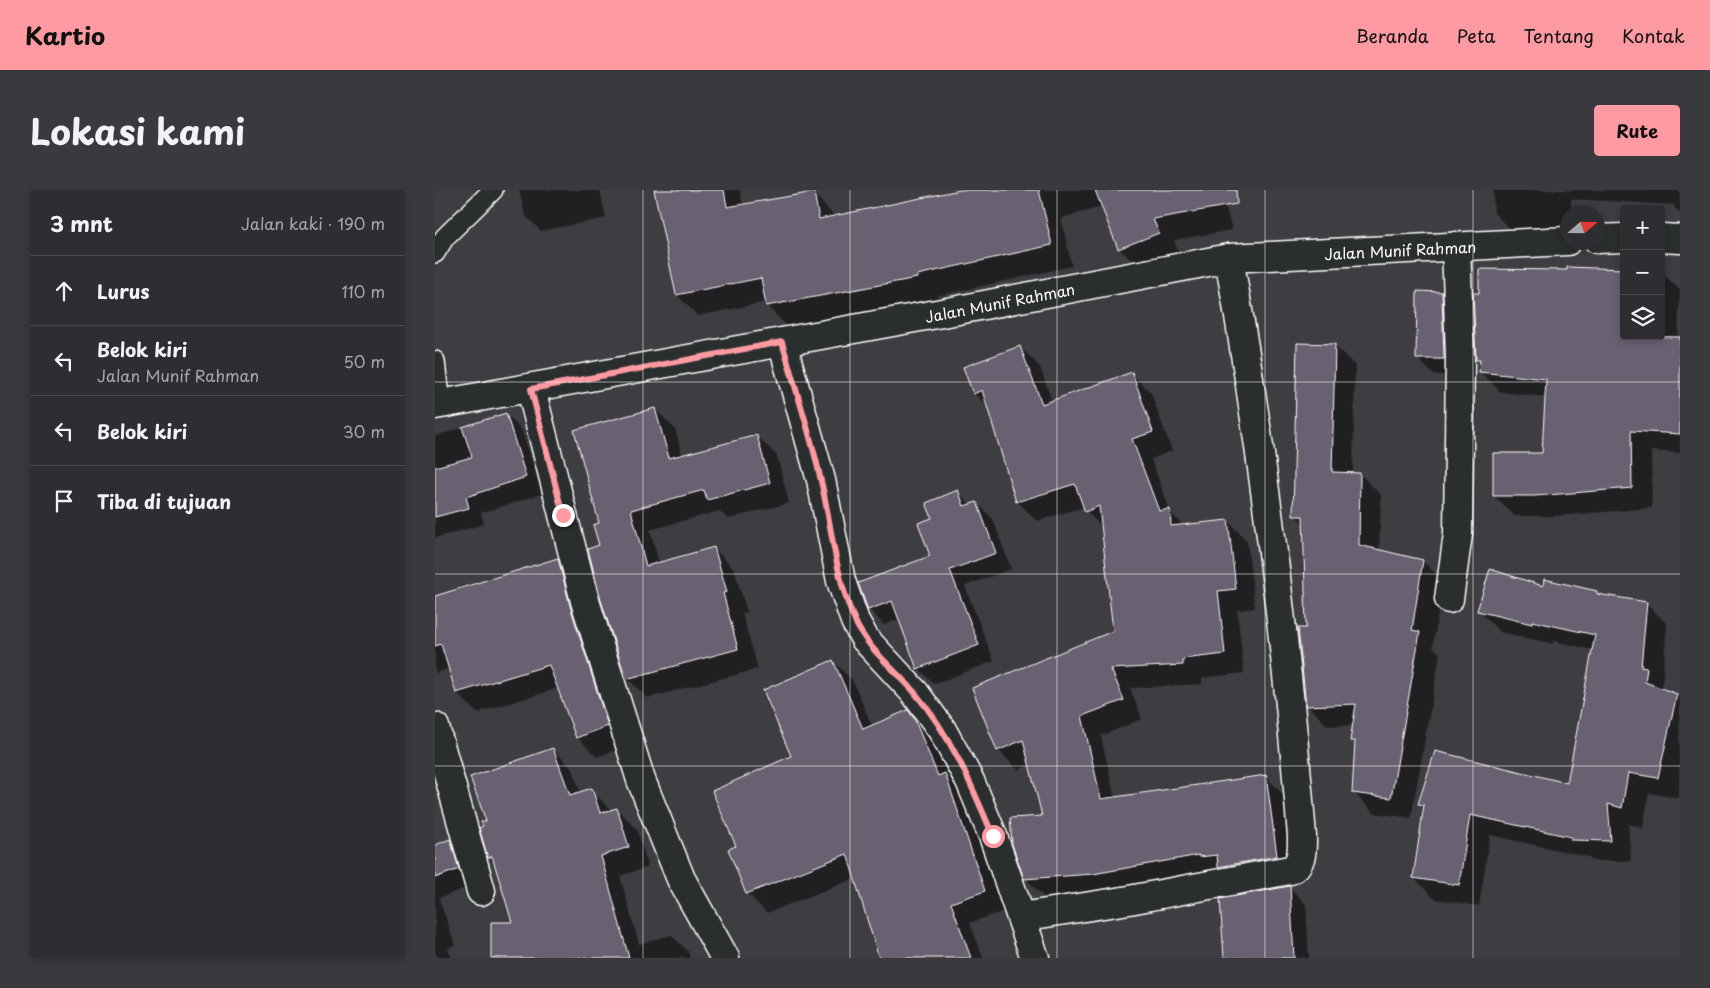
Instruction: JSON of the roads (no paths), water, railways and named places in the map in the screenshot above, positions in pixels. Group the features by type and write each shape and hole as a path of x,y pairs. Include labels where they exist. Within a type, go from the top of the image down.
{"street":[{"path":"1605,239 1620,238"},
{"path":"1665,238 1680,239"},
{"name":"Jalan Munif Rahman","path":"437,405 963,309 1229,258 1560,241"},
{"path":"1449,599 1458,514 1460,355 1456,246"},
{"path":"1021,917 1129,900 1290,870 1295,868 1300,858 1302,836 1294,738 1272,541 1248,363 1229,258"},
{"path":"782,342 821,480 841,581 855,620 865,639 915,693 942,730 970,781 993,836 1035,958"},
{"path":"531,389 585,601 641,780 681,879 725,958"},
{"path":"435,727 481,891"}],"lane":[{"path":"435,253 445,238 493,190"},
{"path":"435,361 437,405"}]}
